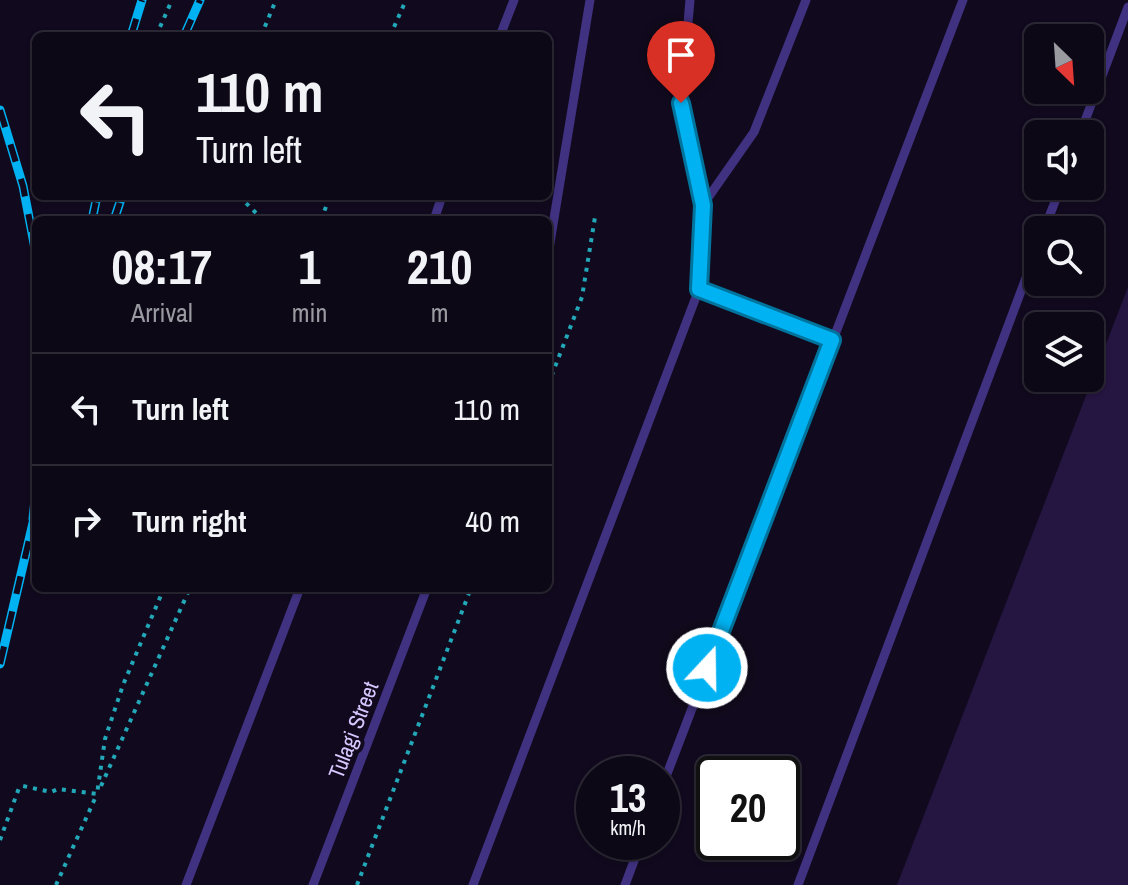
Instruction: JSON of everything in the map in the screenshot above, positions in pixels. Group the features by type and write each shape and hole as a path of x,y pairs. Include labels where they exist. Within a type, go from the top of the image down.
{"lane":[{"path":"502,32 514,0"},
{"path":"552,231 590,0"},
{"path":"473,885 699,289 703,205 681,103 690,0"},
{"path":"703,205 754,132 806,0"},
{"path":"674,756 963,0"},
{"path":"1085,120 1128,7"},
{"path":"798,885 1024,283"},
{"path":"699,289 832,340"},
{"path":"186,885 298,592"},
{"name":"Tulagi Street","path":"313,885 425,592"},
{"path":"625,885 634,860"}],"path":[{"path":"158,32 172,0"},
{"path":"263,32 276,0"},
{"path":"392,32 406,0"},
{"path":"243,200 262,216"},
{"path":"552,375 582,297 595,217"},
{"path":"97,794 105,739 123,685 162,592"},
{"path":"56,885 188,592"},
{"path":"357,885 469,592"},
{"path":"0,840 19,788 23,786 51,792 58,789 97,794"}],"building":[{"path":"1128,287 1128,885 897,885 1087,392 1104,392 1104,349"}],"railway":[{"path":"132,32 142,0"},
{"path":"186,32 200,0"},
{"path":"0,110 23,186 32,233"},
{"path":"93,216 96,200"},
{"path":"115,216 121,200"},
{"path":"0,664 32,527"}],"route":[{"path":"681,103 703,205 699,289 832,340 707,668"}]}
